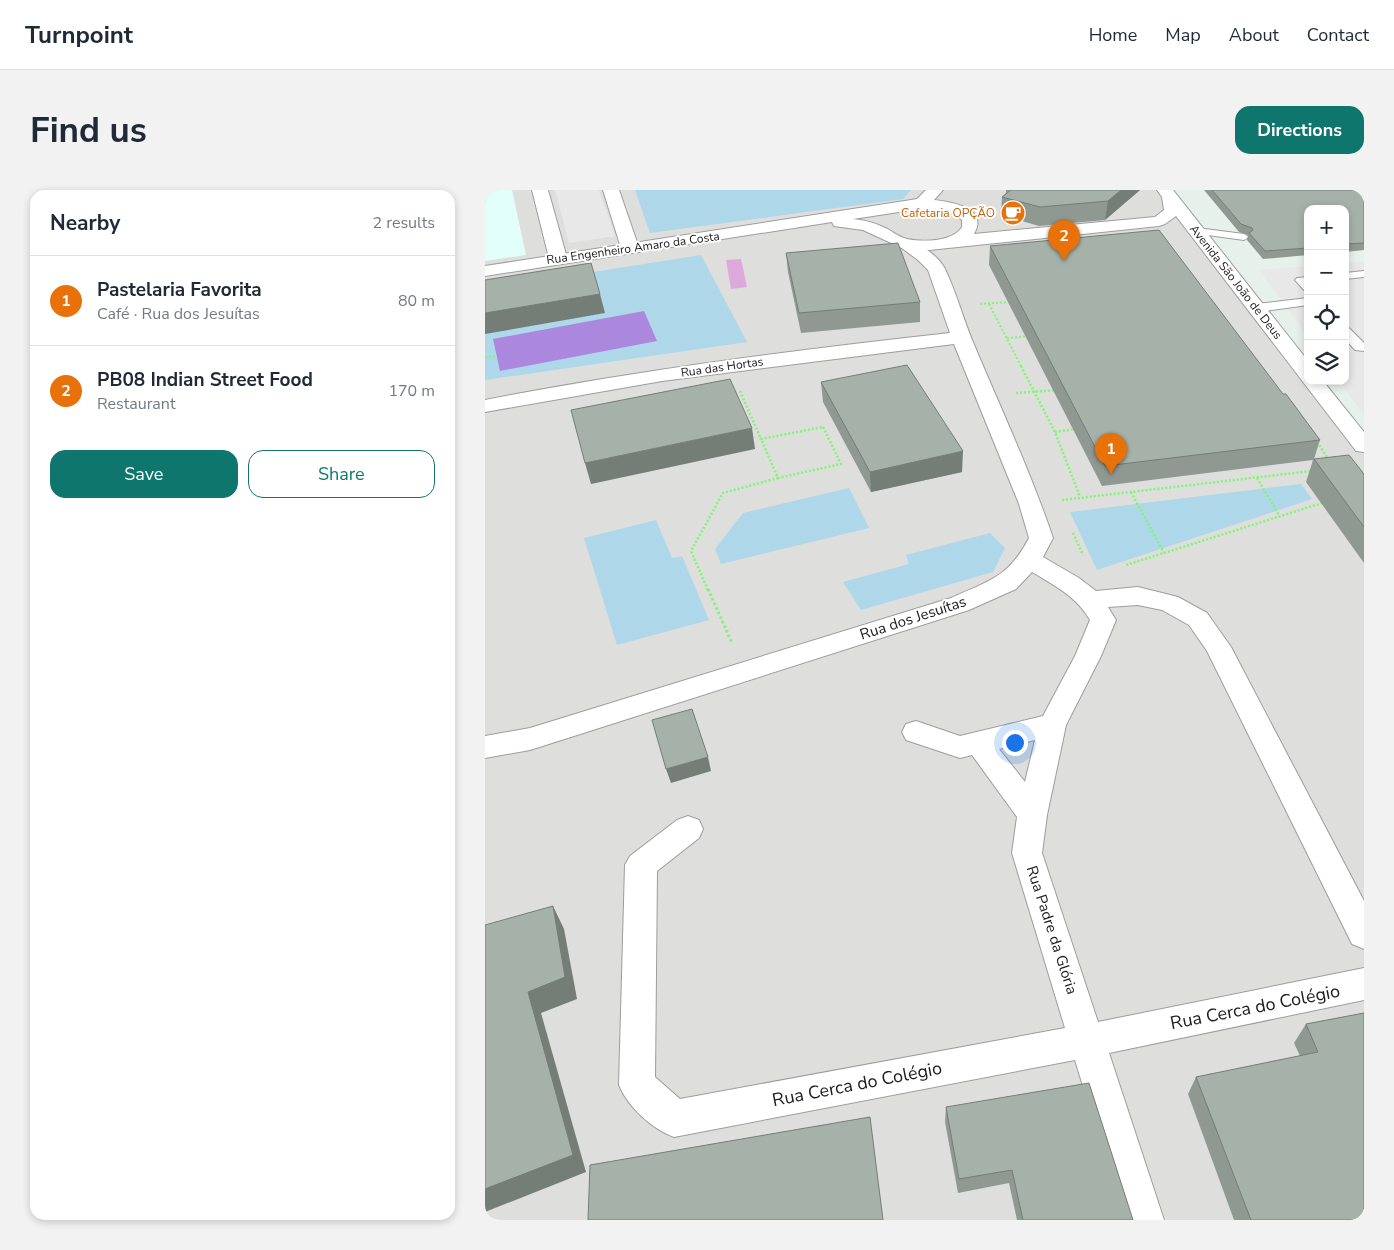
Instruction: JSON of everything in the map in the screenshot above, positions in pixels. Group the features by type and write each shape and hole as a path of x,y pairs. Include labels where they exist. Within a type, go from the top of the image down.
{"street":[{"path":"540,190 558,258"},
{"path":"611,190 630,248"},
{"path":"781,226 923,202 935,190"},
{"path":"1159,221 1172,211 1167,193"},
{"name":"Avenida São João de Deus","path":"1167,193 1304,370"},
{"path":"883,233 879,227 880,221 893,210 908,205 942,205 965,214 970,221 970,228 965,235 951,242 937,254 936,269"},
{"path":"903,243 917,245 1159,221 1182,225 1199,234"},
{"path":"781,226 851,224 867,226 903,243 924,256 936,269"},
{"name":"Rua Engenheiro Amaro da Costa","path":"485,271 558,258 781,226"},
{"name":"Rua dos Jesuítas","path":"485,746 531,739 960,604 1007,584 1031,560 1041,538 1030,504 961,337 936,269"},
{"name":"Rua das Hortas","path":"485,406 542,394 728,366 961,337"},
{"path":"1315,385 1364,446"},
{"name":"Rua Padre da Glória","path":"1031,560 1070,584 1091,600 1103,620 1088,656 1052,726 1032,816 1027,853 1144,1220"},
{"path":"1091,600 1138,596 1169,602 1198,619 1218,647 1364,934"},
{"path":"916,732 961,747 1052,726"},
{"path":"979,743 1032,816"},
{"name":"Rua Cerca do Colégio","path":"688,829 641,865 637,1085 674,1119 1087,1041 1364,984"}],"lane":[{"path":"1199,234 1244,237"},
{"path":"1349,276 1364,274"},
{"path":"1257,308 1304,302"},
{"path":"1349,336 1359,347 1364,347"}],"path":[{"path":"950,307 1019,301"},
{"path":"989,304 1055,432 1080,498"},
{"path":"1007,338 1037,335"},
{"path":"485,357 497,356"},
{"path":"728,366 778,478"},
{"path":"1035,391 1063,389"},
{"path":"745,672 691,551 723,493 841,464 823,427 761,439"},
{"path":"1055,432 1083,428"},
{"path":"1315,439 1330,461"},
{"path":"1030,504 1316,471"},
{"path":"1257,478 1279,515"},
{"path":"1131,492 1164,553"},
{"path":"1119,568 1279,515 1328,502"},
{"path":"1070,526 1085,560"}],"shaded area":[{"path":"485,190 1169,190 1304,376 1304,385 1312,385 1364,437 1364,1220 485,1220"},
{"path":"485,190 512,190 526,255 485,261"},
{"path":"555,190 599,190 615,236 569,243"},
{"path":"635,190 911,190 903,199 650,233"},
{"path":"701,255 747,342 485,380 485,289"},
{"path":"741,259 747,287 731,289 726,260"},
{"path":"1364,262 1364,415 1342,385 1349,385 1349,263"},
{"path":"1304,266 1304,332 1259,270"},
{"path":"644,311 657,341 500,371 493,339"},
{"path":"1301,484 1312,499 1097,570 1070,512"},
{"path":"849,488 869,528 721,564 715,549 743,513"},
{"path":"656,520 672,558 682,556 709,620 617,645 584,538"},
{"path":"990,533 1005,548 993,572 861,610 843,582 909,564 906,555"}],"building":[{"path":"1011,190 1121,190 1108,201 1040,207 1002,197"},
{"path":"1212,190 1364,190 1364,243 1349,244 1349,205 1304,205 1304,248 1265,251 1249,233 1253,230 1252,228 1241,224"},
{"path":"1159,230 1320,440 1105,466 990,246"},
{"path":"898,243 920,302 799,313 786,253"},
{"path":"591,263 600,294 485,313 485,280"},
{"path":"907,365 963,451 870,472 821,382"},
{"path":"730,379 752,428 585,463 571,410"},
{"path":"1349,455 1364,474 1364,527 1314,459"},
{"path":"692,709 708,757 666,769 652,720"},
{"path":"553,906 565,977 528,992 573,1155 485,1189 485,925"},
{"path":"1364,1013 1364,1220 1251,1220 1196,1077 1318,1052 1306,1024"},
{"path":"1089,1083 1133,1220 1023,1220 1012,1170 959,1179 946,1107"},
{"path":"870,1117 883,1220 588,1220 590,1165"}],"place":[{"name":"Cafetaria OPÇÃO","path":"1013,213"},
{"name":"PB08 Indian Street Food","path":"1064,261"},
{"name":"Pastelaria Favorita","path":"1111,474"}]}
